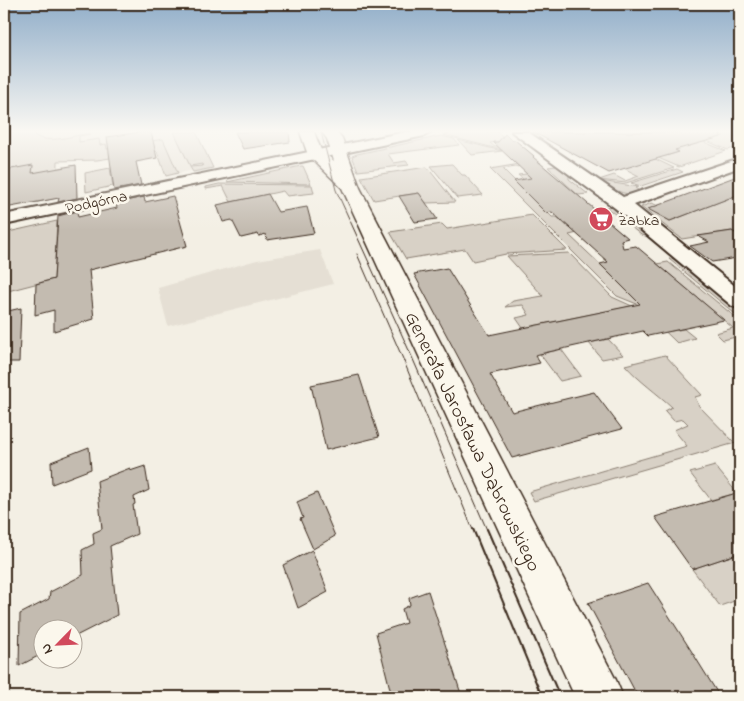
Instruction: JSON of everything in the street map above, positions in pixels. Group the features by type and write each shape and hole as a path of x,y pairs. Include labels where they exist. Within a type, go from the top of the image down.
{"street":[{"name":"Podgórna","path":"4,220 265,165"},
{"name":"Generała Jarosława Dąbrowskiego","path":"327,165 350,186"},
{"name":"Generała Jarosława Dąbrowskiego","path":"342,165 350,186 599,697"},
{"path":"565,165 621,204 740,301"},
{"path":"621,204 732,165"}],"shaded area":[{"path":"4,165 39,165 33,166 29,204 4,209 6,171 4,171"},
{"path":"4,165 58,165 57,198 29,204 33,166 5,170 4,176"},
{"path":"162,165 212,166 166,176"},
{"path":"162,165 174,165 178,173 166,176"},
{"path":"211,165 213,168 193,172 190,167"},
{"path":"355,165 409,165 358,171"},
{"path":"453,165 483,195 457,198 431,166"},
{"path":"516,165 530,165 503,169 520,186 523,179 518,175 527,174 537,184 539,204 552,217 557,217 568,227 589,224 595,229 569,235 671,331 684,329 695,338 677,343 637,304 617,296 490,169"},
{"path":"617,165 667,165 674,168 626,183 599,180 614,175 625,181 639,176"},
{"path":"301,166 303,166 311,184 227,182"},
{"path":"556,166 569,175 569,179 588,194 578,195 548,167"},
{"path":"427,167 455,202 426,203 419,193 374,200 361,177"},
{"path":"110,168 113,186 86,192 85,173"},
{"path":"677,169 683,172 641,186 631,183"},
{"path":"600,181 639,187 635,188 641,192 635,194 625,193 615,190"},
{"path":"219,184 312,185 314,193 287,196 283,191 231,202 223,186 206,189 206,187"},
{"path":"740,194 740,236 732,231 682,239 641,207 652,203 658,206 649,209 670,221"},
{"path":"614,205 650,237 641,235 606,207"},
{"path":"532,215 567,250 506,254 473,261 465,249 406,259 390,232 442,224 447,229"},
{"path":"57,221 54,279 4,292 4,233"},
{"path":"320,250 333,284 168,326 158,288 257,260"},
{"path":"569,253 612,297 632,306 523,328 516,318 529,315 523,305 505,307 513,301 543,296 507,256"},
{"path":"678,258 740,309 740,318 669,259"},
{"path":"668,262 740,321 740,336 723,340 716,333 733,328 657,264"},
{"path":"608,339 623,355 602,359 589,343"},
{"path":"534,346 541,354 561,349 581,376 560,381"},
{"path":"665,355 702,395 695,397 699,406 735,443 534,501 529,492 687,446 674,430 688,424 683,419 674,421 665,411 672,407 625,365"},
{"path":"715,466 737,493 711,500 690,473"},
{"path":"740,553 740,599 720,606 692,569"}],"building":[{"path":"33,165 32,173 76,165 77,198 58,202 59,198 5,208 9,191 4,192 6,170"},
{"path":"111,165 137,165 141,185 114,190"},
{"path":"517,165 542,165 628,238 621,240 623,248 636,246 724,320 648,336 643,331 535,355 540,363 490,374 512,412 594,392 622,429 512,458 414,274 447,268 489,335 640,304 600,264 608,262 552,212 546,213 514,181 531,178"},
{"path":"594,165 637,165 609,173"},
{"path":"740,175 740,194 670,221 648,209"},
{"path":"419,193 437,219 415,222 399,196"},
{"path":"268,194 278,212 307,207 314,233 267,240 266,234 241,238 232,220 223,222 217,205"},
{"path":"173,196 187,246 89,270 94,319 54,331 54,310 35,315 36,284 54,279 58,216 77,211 78,217 117,208 116,203 144,197 145,202"},
{"path":"732,231 740,236 740,259 712,262 690,246 709,242 698,236"},
{"path":"21,308 19,362 4,362 4,312"},
{"path":"359,375 379,437 326,450 311,385"},
{"path":"89,447 91,469 52,484 51,462"},
{"path":"145,466 149,490 134,497 135,504 133,505 137,534 110,546 117,615 82,633 82,618 32,618 32,659 19,666 20,614 49,599 50,592 83,575 82,550 94,544 93,533 102,529 97,481 130,468 130,471"},
{"path":"740,492 740,553 692,569 655,517"},
{"path":"317,493 335,536 313,549 300,519 303,518 297,502"},
{"path":"312,550 328,592 298,608 283,565"},
{"path":"648,583 720,697 638,697 588,603"},
{"path":"428,591 462,697 392,697 376,633 406,623 402,609 410,605 409,598"}],"tram line":[{"path":"329,165 336,190 412,357 487,530"},
{"path":"357,254 403,359 473,530"},
{"path":"473,529 542,697"},
{"path":"487,529 560,697"}],"place":[{"name":"Żabka","path":"601,219"}]}
